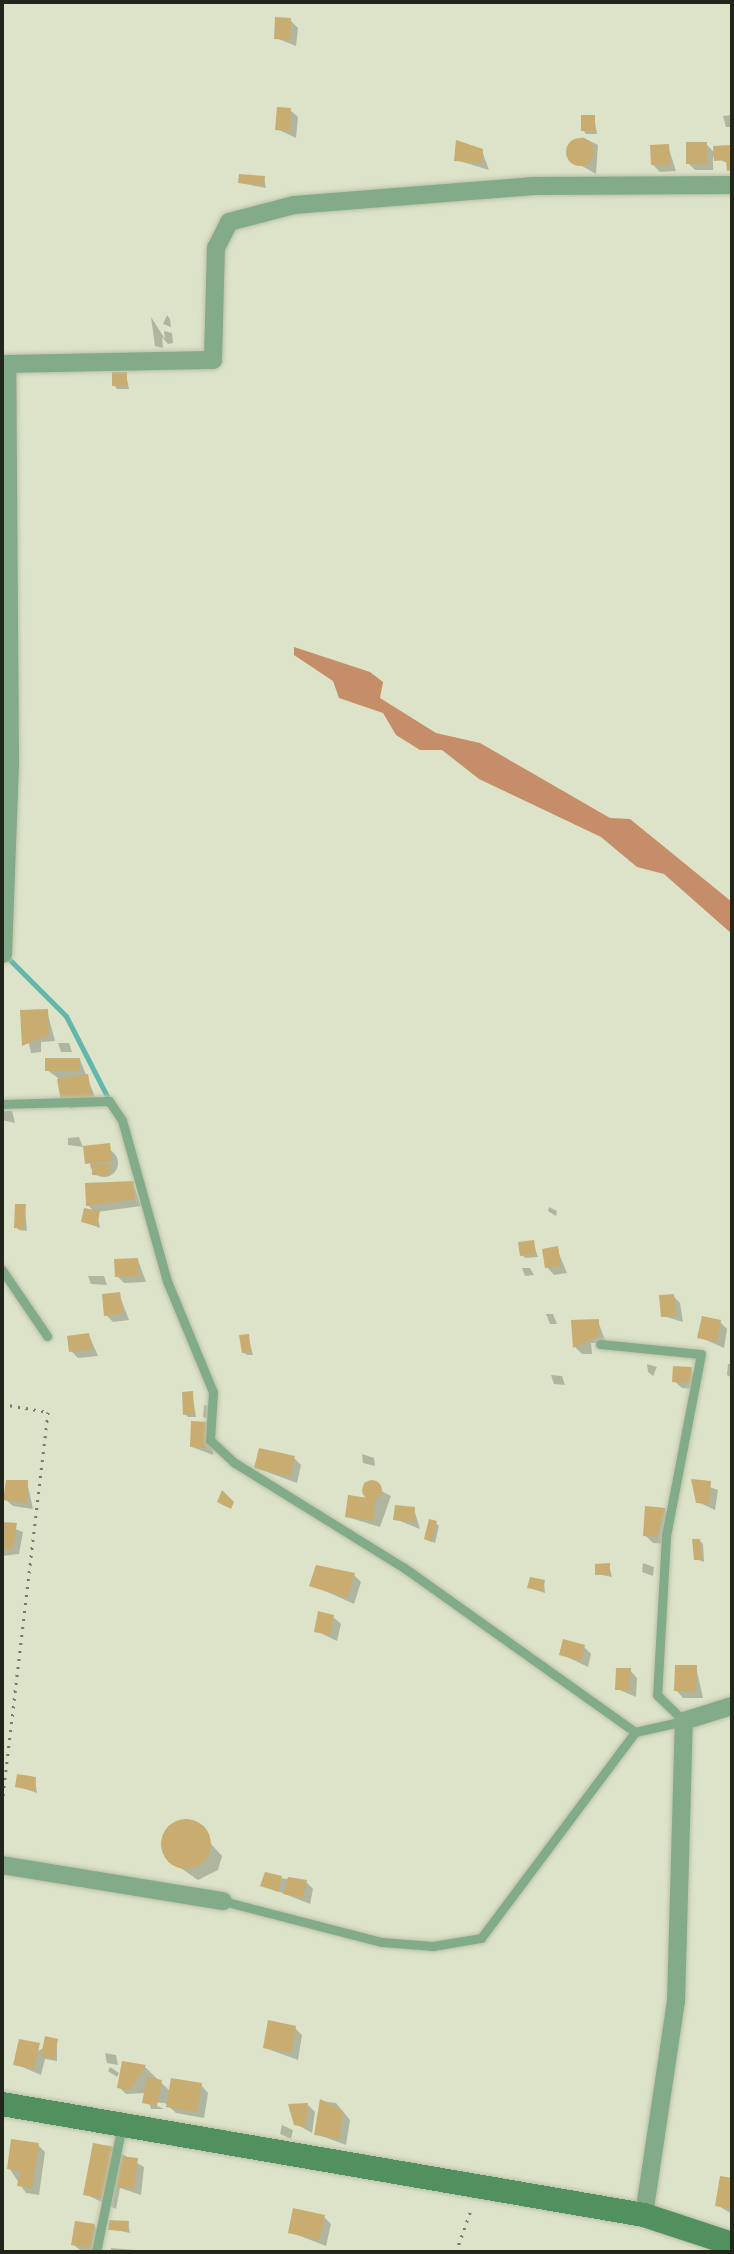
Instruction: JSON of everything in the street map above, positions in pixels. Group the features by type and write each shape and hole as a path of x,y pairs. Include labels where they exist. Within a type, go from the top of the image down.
{"street":[{"path":"3,954 10,765 4,364 213,360 216,248 229,222 294,205 534,186 732,185"},
{"path":"644,2215 676,2002 684,1721 732,1706"},
{"path":"2,1865 223,1901"},
{"path":"2,2104 644,2215 732,2244"}],"lane":[{"path":"2,1104 109,1101 122,1120 167,1281 213,1392 210,1440 635,1732"},
{"path":"2,1270 47,1336"},
{"path":"600,1344 701,1354 666,1536 657,1695 684,1721"},
{"path":"223,1901 382,1942 433,1946 481,1938 635,1732 684,1721"},
{"path":"96,2252 122,2125"}],"path":[{"path":"2,1404 48,1412 2,1801"},
{"path":"456,2252 479,2187"}],"shaded area":[{"path":"294,647 370,672 383,682 380,698 436,733 480,743 610,818 630,819 732,902 732,934 664,874 637,867 601,837 479,779 442,750 420,750 396,735 383,713 339,698 333,681 294,655"}],"building":[{"path":"275,17 291,18 290,40 274,39"},
{"path":"277,107 291,108 290,131 275,130"},
{"path":"581,115 595,115 595,131 581,131"},
{"path":"580,138 590,142 594,152 590,162 580,166 570,162 566,152 570,142"},
{"path":"456,140 483,149 482,163 454,161"},
{"path":"686,142 707,142 707,164 686,164"},
{"path":"669,144 670,165 651,165 650,145"},
{"path":"732,145 732,170 727,171 726,160 714,161 713,146"},
{"path":"239,174 265,176 264,185 238,183"},
{"path":"112,372 127,372 127,386 112,386"},
{"path":"48,1009 49,1035 22,1046 20,1010"},
{"path":"45,1058 80,1058 80,1071 45,1071"},
{"path":"88,1074 92,1097 61,1102 57,1079"},
{"path":"110,1143 112,1161 85,1164 83,1146"},
{"path":"92,1164 110,1164 109,1176 92,1175"},
{"path":"134,1181 135,1199 86,1206 85,1183"},
{"path":"15,1204 26,1204 24,1229 14,1228"},
{"path":"84,1208 100,1211 97,1226 81,1222"},
{"path":"534,1240 536,1254 520,1256 518,1242"},
{"path":"558,1246 561,1266 545,1268 542,1249"},
{"path":"138,1258 139,1276 115,1277 114,1259"},
{"path":"120,1292 123,1313 104,1316 102,1294"},
{"path":"674,1294 676,1316 661,1317 659,1295"},
{"path":"702,1316 721,1320 717,1342 697,1338"},
{"path":"599,1319 599,1336 573,1348 571,1320"},
{"path":"89,1333 92,1349 69,1352 67,1336"},
{"path":"249,1334 251,1352 242,1353 239,1335"},
{"path":"673,1366 692,1367 691,1383 672,1382"},
{"path":"193,1391 194,1414 183,1415 182,1392"},
{"path":"191,1421 208,1422 206,1448 190,1447"},
{"path":"259,1448 295,1456 290,1477 254,1468"},
{"path":"691,1479 711,1481 709,1504 696,1503"},
{"path":"6,1480 28,1480 27,1503 3,1500"},
{"path":"372,1480 379,1483 382,1490 379,1497 372,1500 365,1497 362,1490 365,1483"},
{"path":"222,1490 234,1502 231,1509 217,1502"},
{"path":"348,1495 375,1499 373,1521 345,1517"},
{"path":"395,1505 415,1507 414,1522 393,1520"},
{"path":"645,1506 666,1508 657,1537 643,1536"},
{"path":"429,1519 437,1521 432,1542 424,1539"},
{"path":"2,1522 17,1523 13,1548 2,1550"},
{"path":"692,1539 700,1539 702,1560 694,1560"},
{"path":"610,1563 610,1574 595,1575 595,1564"},
{"path":"316,1565 355,1573 347,1598 309,1586"},
{"path":"530,1577 545,1580 543,1591 527,1588"},
{"path":"318,1611 334,1615 330,1635 314,1632"},
{"path":"563,1639 585,1645 581,1661 559,1655"},
{"path":"675,1665 697,1665 696,1692 674,1691"},
{"path":"616,1668 631,1668 629,1690 615,1690"},
{"path":"17,1774 36,1777 35,1791 15,1787"},
{"path":"186,1819 204,1826 211,1844 204,1862 186,1869 168,1862 161,1844 168,1826"},
{"path":"265,1872 282,1876 279,1892 260,1886"},
{"path":"288,1877 307,1880 303,1898 283,1894"},
{"path":"268,2020 296,2026 291,2053 263,2048"},
{"path":"45,2036 58,2039 54,2059 41,2056"},
{"path":"19,2039 40,2043 34,2069 13,2065"},
{"path":"122,2061 146,2065 130,2090 117,2088"},
{"path":"147,2077 162,2080 157,2106 142,2103"},
{"path":"171,2078 202,2083 197,2112 166,2107"},
{"path":"320,2099 343,2111 339,2139 314,2135"},
{"path":"308,2103 305,2127 294,2125 288,2104"},
{"path":"11,2139 39,2143 32,2188 17,2186 20,2171 7,2169"},
{"path":"93,2143 115,2147 105,2199 83,2195"},
{"path":"119,2156 138,2158 134,2189 116,2187"},
{"path":"720,2176 732,2178 732,2209 715,2206"},
{"path":"293,2208 325,2215 319,2240 288,2233"},
{"path":"109,2220 129,2221 128,2231 108,2230"},
{"path":"75,2221 95,2224 91,2248 71,2245"}],"waterway":[{"path":"7,957 66,1016 109,1100"}]}
